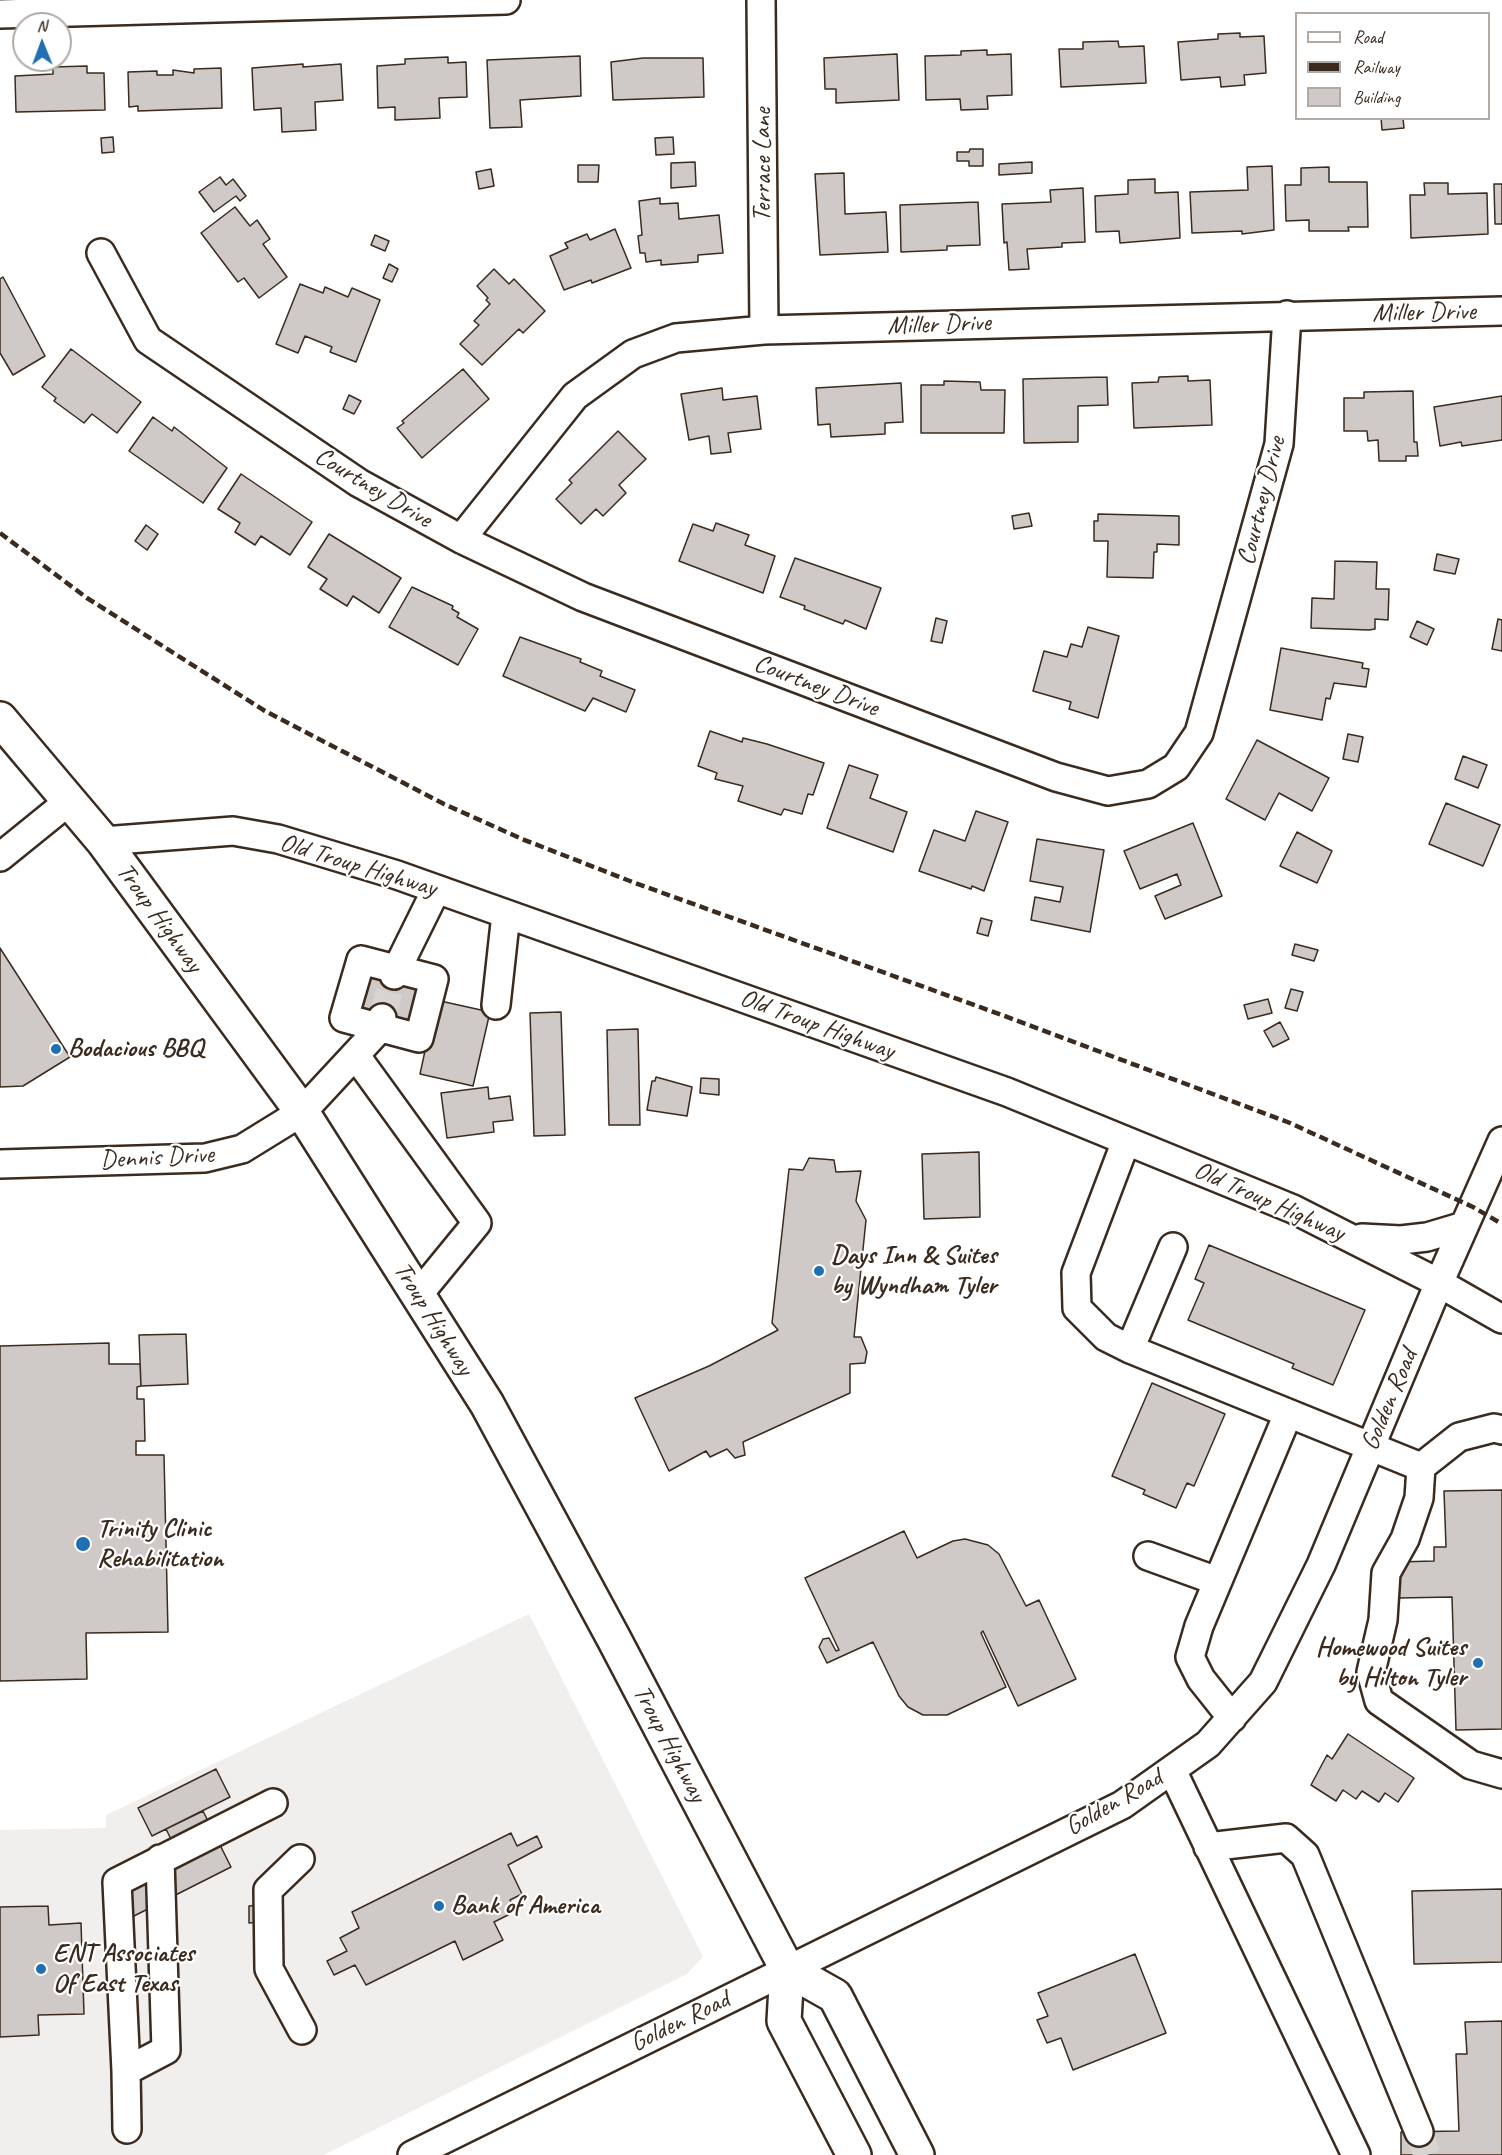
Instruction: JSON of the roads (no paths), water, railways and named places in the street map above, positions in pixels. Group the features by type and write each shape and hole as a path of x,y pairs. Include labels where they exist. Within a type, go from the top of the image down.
{"main road":[{"name":"Troup Highway","path":"0,719 103,841 302,1112 487,1404 542,1503 787,1969"},
{"path":"854,2155 784,2021 787,1969 835,1996 917,2155"}],"street":[{"path":"0,14 506,0"},
{"name":"Terrace Lane","path":"762,0 764,330"},
{"name":"Courtney Drive","path":"102,253 148,340 359,483 461,539 583,597 1056,777 1108,791 1148,784 1176,767 1199,733 1279,444 1287,315"},
{"name":"Miller Drive","path":"461,539 575,396 633,354 676,338 764,330 1502,311"},
{"path":"0,856 68,802"},
{"name":"Old Troup Highway","path":"103,841 233,831 278,839 436,890 1007,1092 1293,1209 1439,1283 1502,1319"},
{"path":"395,972 436,890"},
{"path":"496,1005 506,914"},
{"path":"361,960 395,972 434,979 419,1038 381,1023 344,1018 361,960"},
{"name":"Dennis Drive","path":"0,1164 217,1157 242,1149 302,1112 356,1056 381,1023"},
{"path":"356,1056 477,1223 418,1295"},
{"path":"1126,1141 1076,1273 1077,1308 1106,1337 1130,1349 1421,1467"},
{"name":"Golden Road","path":"412,2155 1122,1805 1208,1744 1263,1682 1321,1565 1439,1283 1500,1152"},
{"path":"1348,1237 1401,1240 1427,1237 1464,1226"},
{"path":"1130,1349 1173,1247"},
{"path":"1232,1718 1201,1679 1190,1657 1196,1633 1288,1414"},
{"path":"1502,1430 1494,1428 1459,1437 1421,1467 1419,1498 1405,1539 1386,1573 1383,1620 1371,1672 1379,1701 1472,1765 1502,1774"},
{"path":"1148,1556 1217,1581"},
{"path":"1172,1770 1356,2155"},
{"path":"128,2129 117,1882 273,1803"},
{"path":"1208,1847 1286,1838 1305,1855 1419,2132"},
{"path":"126,2070 166,2050 160,1859"},
{"path":"300,1859 268,1890 269,1969 302,2030"}],"tunnel":[{"path":"382,1018 394,975"},
{"path":"1419,2132 1427,2155"}],"railway":[{"path":"0,533 87,598 265,711 444,804 522,839 635,883 1002,1015 1290,1123 1473,1207 1502,1224"}],"place":[{"name":"Bodacious BBQ","path":"56,1049"},
{"name":"Days Inn & Suites by Wyndham Tyler","path":"819,1271"},
{"name":"Trinity Clinic Rehabilitation","path":"83,1544"},
{"name":"Homewood Suites by Hilton Tyler","path":"1478,1663"},
{"name":"Bank of America","path":"439,1906"},
{"name":"ENT Associates Of East Texas","path":"41,1969"}]}
